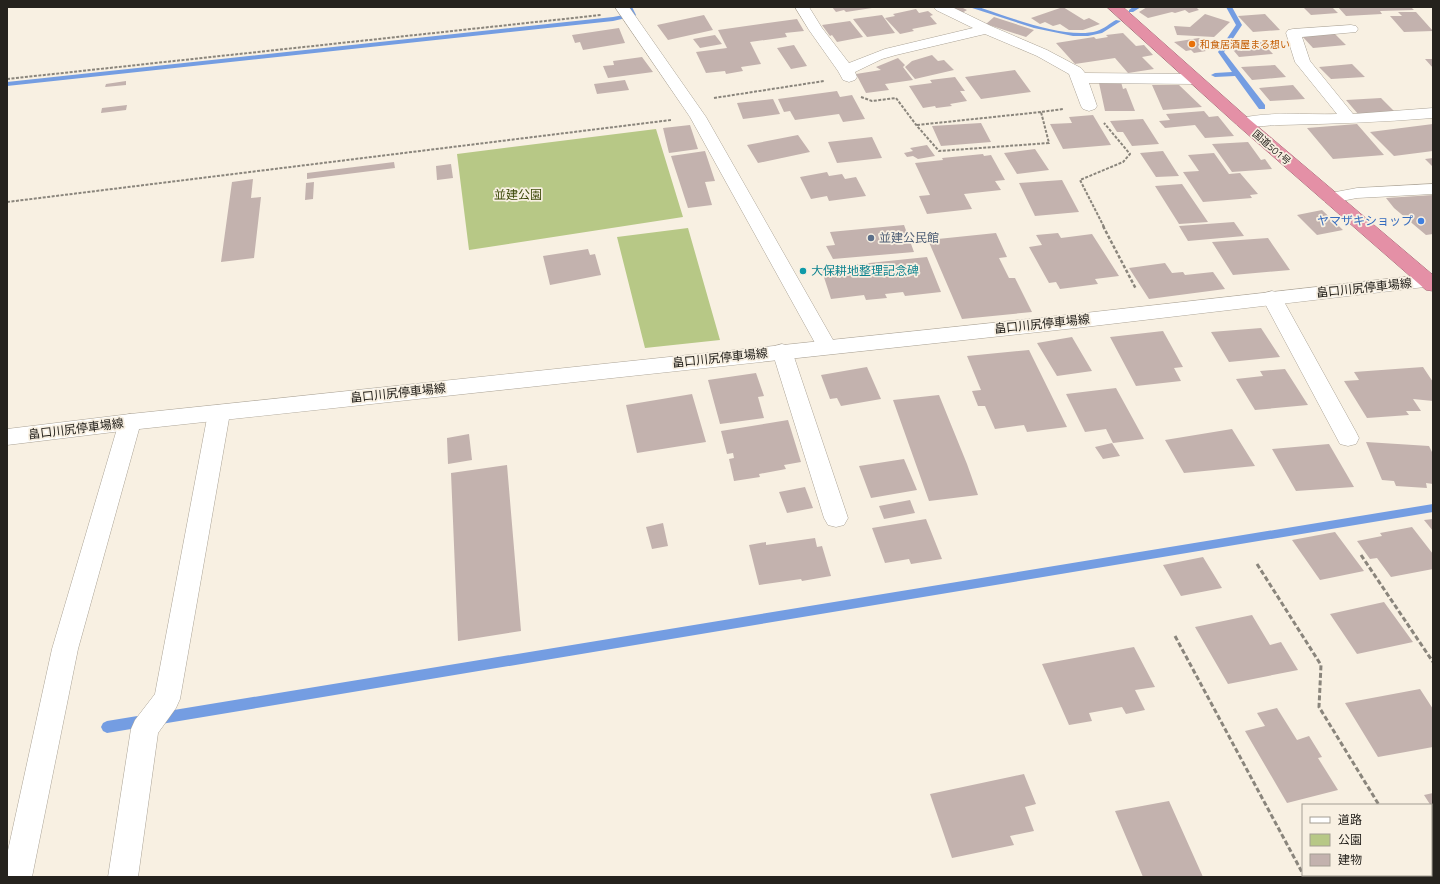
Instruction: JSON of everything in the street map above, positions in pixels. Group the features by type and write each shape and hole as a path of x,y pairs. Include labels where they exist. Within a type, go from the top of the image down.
{"highway":[{"name":"国道501号","path":"1117,8 1243,122 1432,282"}],"street":[{"path":"802,7 816,30 848,74 877,56 932,41 961,37 986,29"},
{"path":"941,7 1076,71 1090,106"},
{"path":"624,10 698,117 827,347"},
{"path":"1349,119 1303,62 1293,32 1351,29"},
{"path":"1079,78 1194,79"},
{"path":"1243,122 1263,120 1349,119 1433,113"},
{"path":"1331,198 1357,193 1433,189"},
{"name":"畠口川尻停車場線","path":"7,437 219,412 1432,282"},
{"path":"1272,298 1348,438"},
{"path":"782,352 836,518"},
{"path":"123,877 146,730 167,699 219,412"},
{"path":"17,877 65,649 130,422"}],"path":[{"path":"7,79 624,10"},
{"path":"688,103 848,74 861,97 872,101 896,98 917,126 939,151 1049,143 1041,112"},
{"path":"917,126 1090,106 1130,154 1123,162 1080,180 1148,312"},
{"path":"7,202 698,117"},
{"path":"1361,555 1433,662"},
{"path":"1257,564 1321,665 1319,707 1378,804"},
{"path":"1175,636 1302,871"}],"green space":[{"name":"並建公園","path":"656,129 683,217 469,250 457,154"},
{"path":"688,228 720,340 645,348 617,237"}],"building":[{"path":"832,7 872,7 872,8 836,12"},
{"path":"951,7 961,7 967,10 962,13"},
{"path":"1063,7 1084,20 1089,18 1100,24 1083,30 1069,30 1060,24 1053,26 1045,22 1040,24 1031,18"},
{"path":"1147,7 1196,7 1199,10 1189,13 1185,10 1175,13 1172,12 1148,18 1139,12"},
{"path":"1303,7 1332,7 1338,13 1311,15"},
{"path":"1338,7 1411,7 1414,10 1380,11 1382,14 1346,16"},
{"path":"916,9 919,13 928,11 933,15 930,16 937,24 912,29 914,31 900,34 885,18 895,16 893,14"},
{"path":"1398,12 1416,12 1433,31 1404,32 1390,16 1402,16"},
{"path":"1205,14 1230,22 1214,37 1177,35 1174,26 1190,27"},
{"path":"1265,14 1280,30 1253,32 1238,16"},
{"path":"704,15 713,30 668,40 657,25"},
{"path":"882,15 895,33 867,37 853,19"},
{"path":"994,17 1034,30 1026,37 986,24"},
{"path":"797,19 804,31 785,33 787,37 750,42 761,64 741,67 743,71 726,74 725,71 706,73 696,52 727,48 718,30"},
{"path":"850,21 863,37 837,42 832,35 830,36 822,25"},
{"path":"619,28 625,43 583,50 580,42 575,43 572,35"},
{"path":"1123,33 1136,46 1144,45 1153,55 1142,57 1154,69 1128,73 1115,58 1075,64 1056,43 1094,37 1096,39 1108,37 1106,35"},
{"path":"1334,33 1346,45 1313,48 1302,36"},
{"path":"715,35 722,44 700,48 693,39"},
{"name":"和食居酒屋まる想い","path":"1199,38 1210,47 1203,49 1206,51 1194,53 1191,50 1186,51 1174,42"},
{"path":"1262,42 1273,54 1239,57 1229,45"},
{"path":"794,45 807,66 791,69 777,48"},
{"path":"932,55 938,61 944,60 954,70 915,79 905,67 912,61"},
{"path":"642,57 653,72 608,78 603,66 614,65 613,61"},
{"path":"898,58 905,65 903,67 913,80 885,84 889,90 866,93 856,74 881,70 876,67"},
{"path":"1425,59 1433,59 1433,68"},
{"path":"1352,64 1365,77 1331,79 1319,67"},
{"path":"1275,65 1286,77 1252,80 1241,67"},
{"path":"1015,70 1031,92 981,99 965,77"},
{"path":"955,77 965,91 960,91 967,101 950,104 952,106 923,108 909,86 932,83 930,80"},
{"path":"625,80 629,90 597,94 594,84"},
{"path":"126,81 126,85 105,87 106,84"},
{"path":"1121,82 1123,89 1126,88 1135,111 1105,111 1099,83"},
{"path":"1152,85 1179,85 1202,107 1163,110"},
{"path":"1293,85 1305,99 1270,101 1259,88"},
{"path":"837,91 840,97 852,95 865,119 843,122 839,114 795,120 790,111 784,112 778,99"},
{"path":"1381,98 1394,111 1358,114 1346,100"},
{"path":"773,99 780,114 743,119 737,103"},
{"path":"127,105 126,110 101,113 102,108"},
{"path":"1204,111 1209,117 1218,116 1234,136 1205,138 1195,125 1165,128 1159,121 1170,120 1166,114"},
{"path":"1093,115 1111,145 1063,149 1050,124 1072,123 1069,117"},
{"path":"1143,119 1159,144 1132,146 1123,132 1117,132 1110,121"},
{"path":"981,123 991,142 941,146 932,126"},
{"path":"1357,124 1384,155 1333,159 1307,128"},
{"path":"1433,124 1433,151 1394,156 1370,132"},
{"path":"690,125 698,149 669,153 663,128"},
{"path":"798,135 810,152 758,163 747,145"},
{"path":"872,137 882,158 837,163 828,142"},
{"path":"1248,142 1261,160 1265,159 1272,169 1232,172 1212,144"},
{"path":"927,145 935,156 918,159 913,156 907,157 904,153 913,151 910,148"},
{"path":"1035,149 1049,170 1017,174 1004,153"},
{"path":"705,151 715,181 705,182 712,205 688,208 671,156"},
{"path":"1163,151 1179,176 1156,177 1140,153"},
{"path":"1214,153 1229,174 1240,173 1258,194 1250,195 1252,198 1203,202 1183,172 1199,171 1188,155"},
{"path":"983,154 984,156 991,155 1005,180 995,181 1001,190 964,194 972,209 927,214 919,196 930,195 915,163 943,160 942,158"},
{"path":"1433,158 1433,167 1425,159"},
{"path":"394,162 395,168 307,179 307,173"},
{"path":"451,164 453,178 437,180 436,166"},
{"path":"827,172 829,176 842,174 845,179 856,177 866,196 829,201 827,196 811,199 800,177"},
{"path":"253,179 251,198 261,197 254,258 221,262 232,182"},
{"path":"1062,180 1079,212 1035,216 1019,183"},
{"path":"314,182 313,199 305,200 306,183"},
{"path":"1182,184 1208,222 1179,224 1155,186"},
{"name":"ヤマザキショップ","path":"1433,195 1433,234 1426,235 1394,208 1386,198"},
{"path":"1322,210 1343,230 1317,235 1297,215"},
{"path":"1234,222 1244,236 1188,241 1179,226"},
{"name":"並建公民館","path":"904,225 914,252 833,259 826,246 835,245 830,232"},
{"path":"996,233 1007,257 999,258 1009,278 1015,278 1032,312 962,319 928,240"},
{"path":"1058,233 1061,238 1092,234 1119,276 1095,279 1098,284 1060,289 1056,282 1049,283 1029,247 1042,245 1036,235"},
{"path":"1268,238 1290,270 1233,275 1212,242"},
{"path":"588,249 590,255 595,254 601,275 550,285 543,256"},
{"path":"927,257 941,292 905,296 903,292 885,294 887,298 866,300 864,295 831,299 821,268"},
{"path":"1165,263 1172,273 1183,272 1185,275 1213,272 1225,289 1149,299 1129,268"},
{"path":"1261,328 1280,357 1229,362 1211,332"},
{"path":"1163,331 1183,367 1174,368 1181,381 1136,386 1110,337"},
{"path":"1072,337 1092,371 1057,376 1037,343"},
{"path":"1029,350 1067,427 1027,432 1024,425 995,429 985,406 978,406 972,391 981,390 967,356"},
{"path":"867,367 881,399 841,406 837,398 830,399 821,375"},
{"path":"1423,367 1433,382 1433,401 1413,399 1421,411 1406,411 1409,415 1367,418 1344,381 1359,380 1354,372"},
{"path":"1285,369 1308,405 1255,410 1236,379 1263,376 1260,371"},
{"path":"756,373 764,396 758,397 764,418 720,424 708,380"},
{"path":"1116,388 1144,439 1113,443 1106,429 1085,432 1066,394"},
{"path":"692,394 706,442 637,453 626,405"},
{"path":"939,395 978,495 929,501 893,400"},
{"path":"788,420 801,462 784,465 786,469 759,474 760,477 734,481 729,459 734,458 733,453 727,454 721,431"},
{"path":"1232,429 1255,466 1184,473 1165,440"},
{"path":"469,434 472,460 448,464 447,438"},
{"path":"1366,442 1429,446 1433,454 1433,484 1426,483 1427,488 1396,486 1394,481 1382,480"},
{"path":"1112,443 1120,456 1103,459 1095,447"},
{"path":"1329,444 1354,487 1296,491 1272,449"},
{"path":"904,459 917,490 871,498 859,466"},
{"path":"507,465 521,631 458,641 451,473"},
{"path":"805,487 813,508 787,513 779,492"},
{"path":"910,500 915,513 884,519 879,506"},
{"path":"926,519 942,559 911,564 909,559 885,563 872,528"},
{"path":"1433,519 1433,531 1424,520"},
{"path":"663,523 668,546 652,549 646,527"},
{"path":"1412,527 1433,554 1433,569 1391,577 1377,558 1370,559 1357,541 1382,536 1380,533"},
{"path":"1335,532 1364,571 1320,580 1292,540"},
{"path":"815,538 817,547 822,546 831,576 802,581 801,579 759,585 749,545 766,542 766,545"},
{"path":"1203,557 1222,588 1181,596 1163,565"},
{"path":"1384,602 1413,642 1357,654 1330,614"},
{"path":"1252,615 1270,645 1281,642 1298,670 1228,684 1195,627"},
{"path":"1134,647 1155,687 1135,690 1145,710 1126,714 1122,707 1089,713 1092,721 1069,725 1042,664"},
{"path":"1420,689 1433,709 1433,747 1378,757 1345,703"},
{"path":"1277,708 1297,740 1309,736 1322,757 1318,758 1338,790 1287,803 1245,731 1265,726 1257,713"},
{"path":"1024,774 1036,804 1025,807 1034,831 1010,836 1014,845 952,858 930,794"},
{"path":"1433,793 1433,809 1432,804 1430,804 1424,795"},
{"path":"1169,801 1203,877 1143,877 1115,811"}],"waterway":[{"path":"7,84 613,19 633,15 629,7"},
{"path":"972,7 1018,22 1073,34 1100,32 1118,21"},
{"path":"1131,11 1138,7"},
{"path":"1229,7 1239,25 1221,52 1237,74"},
{"path":"1215,75 1237,74"},
{"path":"1237,74 1262,107"},
{"path":"107,727 1433,508"}],"place":[{"name":"和食居酒屋まる想い","path":"1192,44"},
{"name":"ヤマザキショップ","path":"1421,221"},
{"name":"並建公民館","path":"871,238"},
{"name":"大保耕地整理記念碑","path":"803,271"}]}
